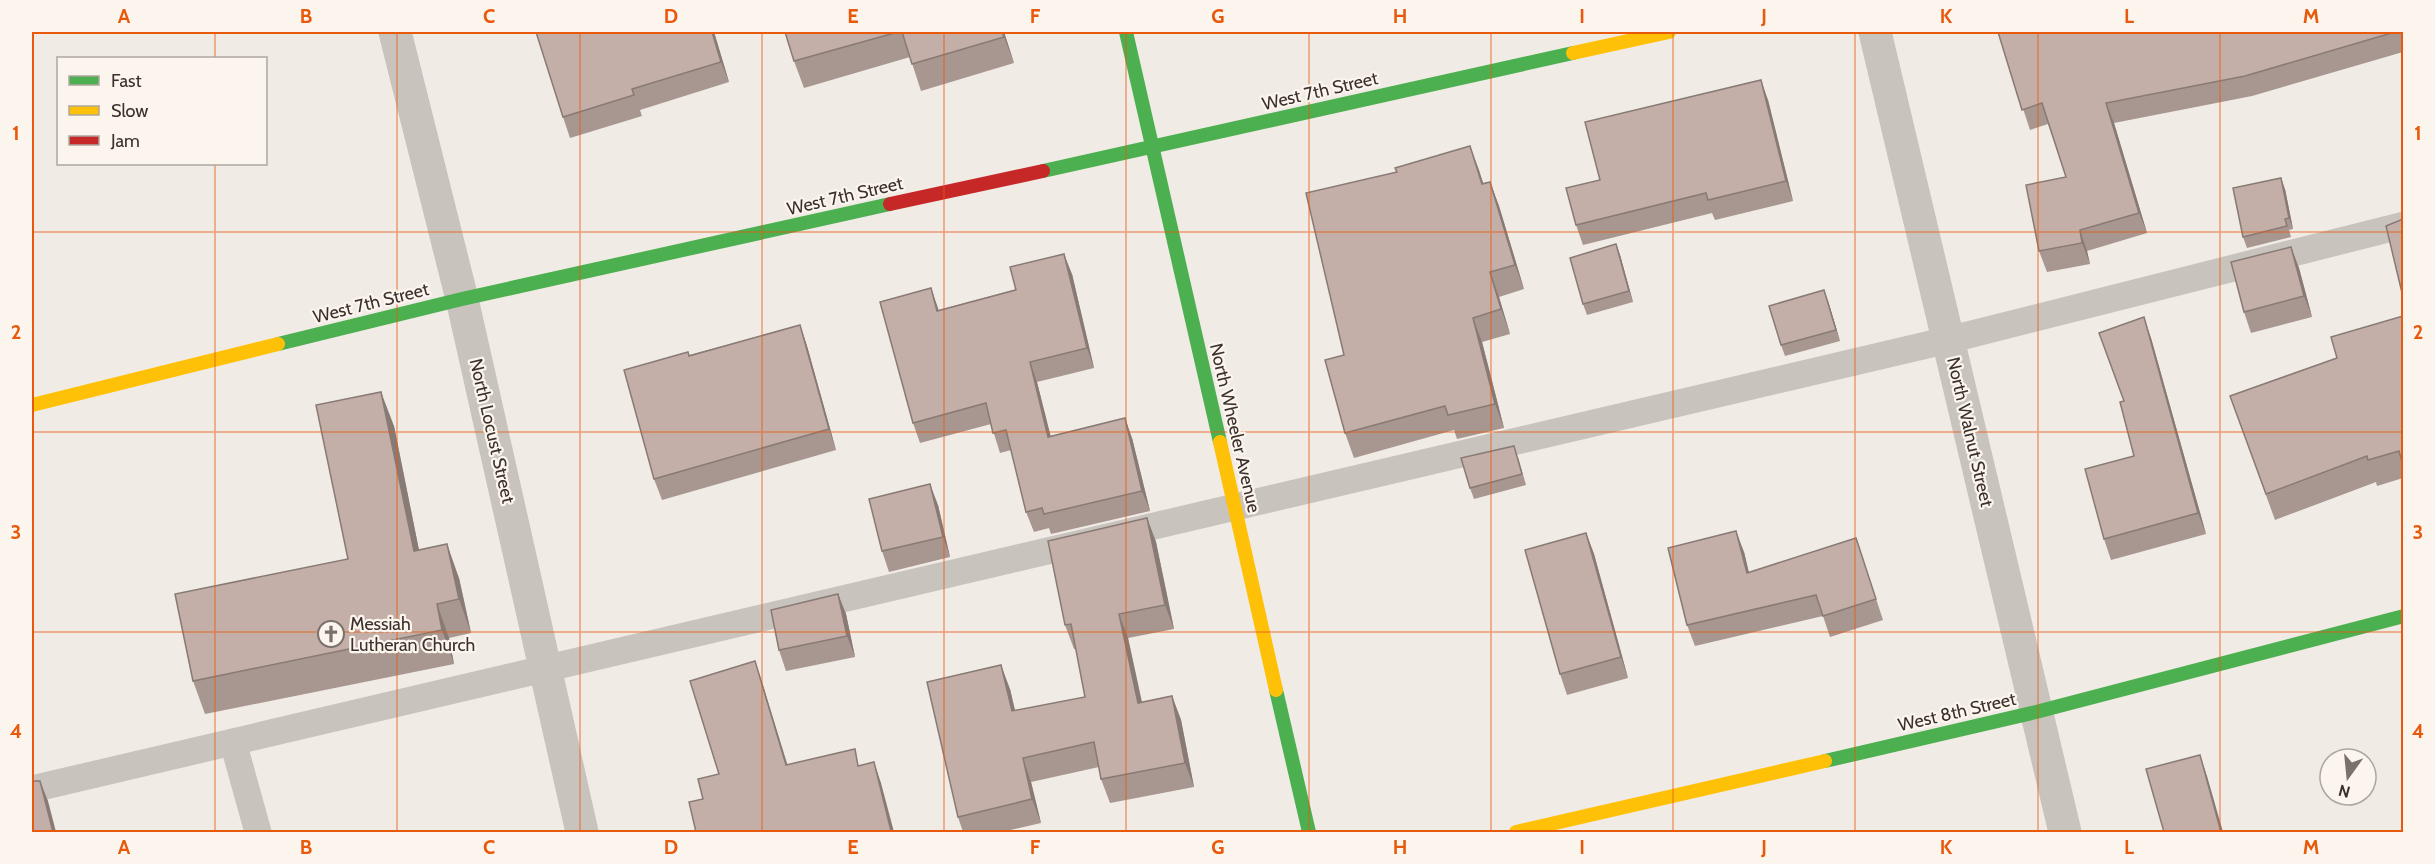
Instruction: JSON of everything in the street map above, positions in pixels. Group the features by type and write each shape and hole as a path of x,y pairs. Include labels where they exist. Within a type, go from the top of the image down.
{"street":[{"name":"North Locust Street","path":"395,32 462,299 582,832"},
{"name":"North Wheeler Avenue","path":"1126,32 1308,832"},
{"name":"West 7th Street","path":"32,405 462,299 1669,32"},
{"name":"North Walnut Street","path":"1875,32 2065,832"},
{"name":"West 8th Street","path":"1516,832 2036,712 2403,616"}],"lane":[{"path":"32,789 1948,340 2403,225"},
{"path":"233,742 258,832"}],"building":[{"path":"536,32 712,32 721,62 632,89 634,95 563,117"},
{"path":"785,32 898,32 794,61"},
{"path":"902,32 1002,32 1004,37 912,64"},
{"path":"1998,32 2395,32 2245,76 2106,103 2139,213 2080,230 2082,243 2039,251 2026,185 2066,177 2042,103 2022,110"},
{"path":"1761,80 1786,181 1708,200 1706,193 1576,225 1566,188 1600,180 1585,122"},
{"path":"1470,146 1482,184 1490,182 1515,265 1490,272 1501,309 1473,318 1495,404 1448,415 1445,406 1345,433 1325,360 1344,355 1306,193 1397,172 1395,168"},
{"path":"2281,178 2289,218 2285,219 2287,226 2243,237 2233,188"},
{"path":"2403,219 2403,297 2386,226"},
{"path":"1616,244 1629,291 1583,304 1570,258"},
{"path":"2291,247 2304,296 2244,312 2231,262"},
{"path":"1064,254 1087,348 1030,362 1048,437 1125,418 1142,491 1044,514 1042,508 1026,512 1006,430 993,433 986,403 913,423 880,302 931,288 937,311 1016,290 1010,267"},
{"path":"1824,290 1836,330 1781,345 1769,306"},
{"path":"2403,316 2403,465 2399,451 2368,460 2367,456 2266,494 2230,396 2337,358 2331,337"},
{"path":"2144,317 2198,513 2104,539 2085,469 2134,456 2120,402 2124,401 2099,333"},
{"path":"800,325 829,429 654,479 624,370 688,352 689,356"},
{"path":"381,392 414,551 447,544 459,599 437,604 442,630 193,681 175,594 348,559 316,405"},
{"path":"1514,446 1522,474 1470,488 1461,458"},
{"path":"930,484 943,537 882,551 869,499"},
{"path":"1147,518 1165,605 1119,614 1138,703 1172,696 1185,763 1101,779 1094,742 1023,758 1032,799 958,817 927,682 1001,665 1012,711 1085,697 1071,624 1065,625 1048,541"},
{"path":"1736,531 1747,573 1856,538 1876,599 1823,616 1816,595 1687,625 1668,548"},
{"path":"1586,533 1621,657 1560,674 1525,550"},
{"path":"838,594 847,636 779,650 771,610"},
{"path":"755,661 786,765 855,749 858,766 874,762 891,831 696,832 689,802 703,799 698,779 719,774 690,681"},
{"path":"2200,755 2221,832 2164,832 2146,769"},
{"path":"32,781 40,781 53,832 32,832"}],"traffic: fast":[{"path":"1126,32 1220,442"},
{"path":"1043,171 1573,53"},
{"path":"278,344 462,299 890,204"},
{"path":"1825,761 2036,712 2404,616"},
{"path":"1276,690 1309,832"}],"traffic: slow":[{"path":"1573,53 1669,32"},
{"path":"32,405 278,344"},
{"path":"1220,442 1276,690"},
{"path":"1516,832 1825,761"}],"traffic: jam":[{"path":"890,204 1043,171"}],"place":[{"name":"Messiah Lutheran Church","path":"331,634"}]}
